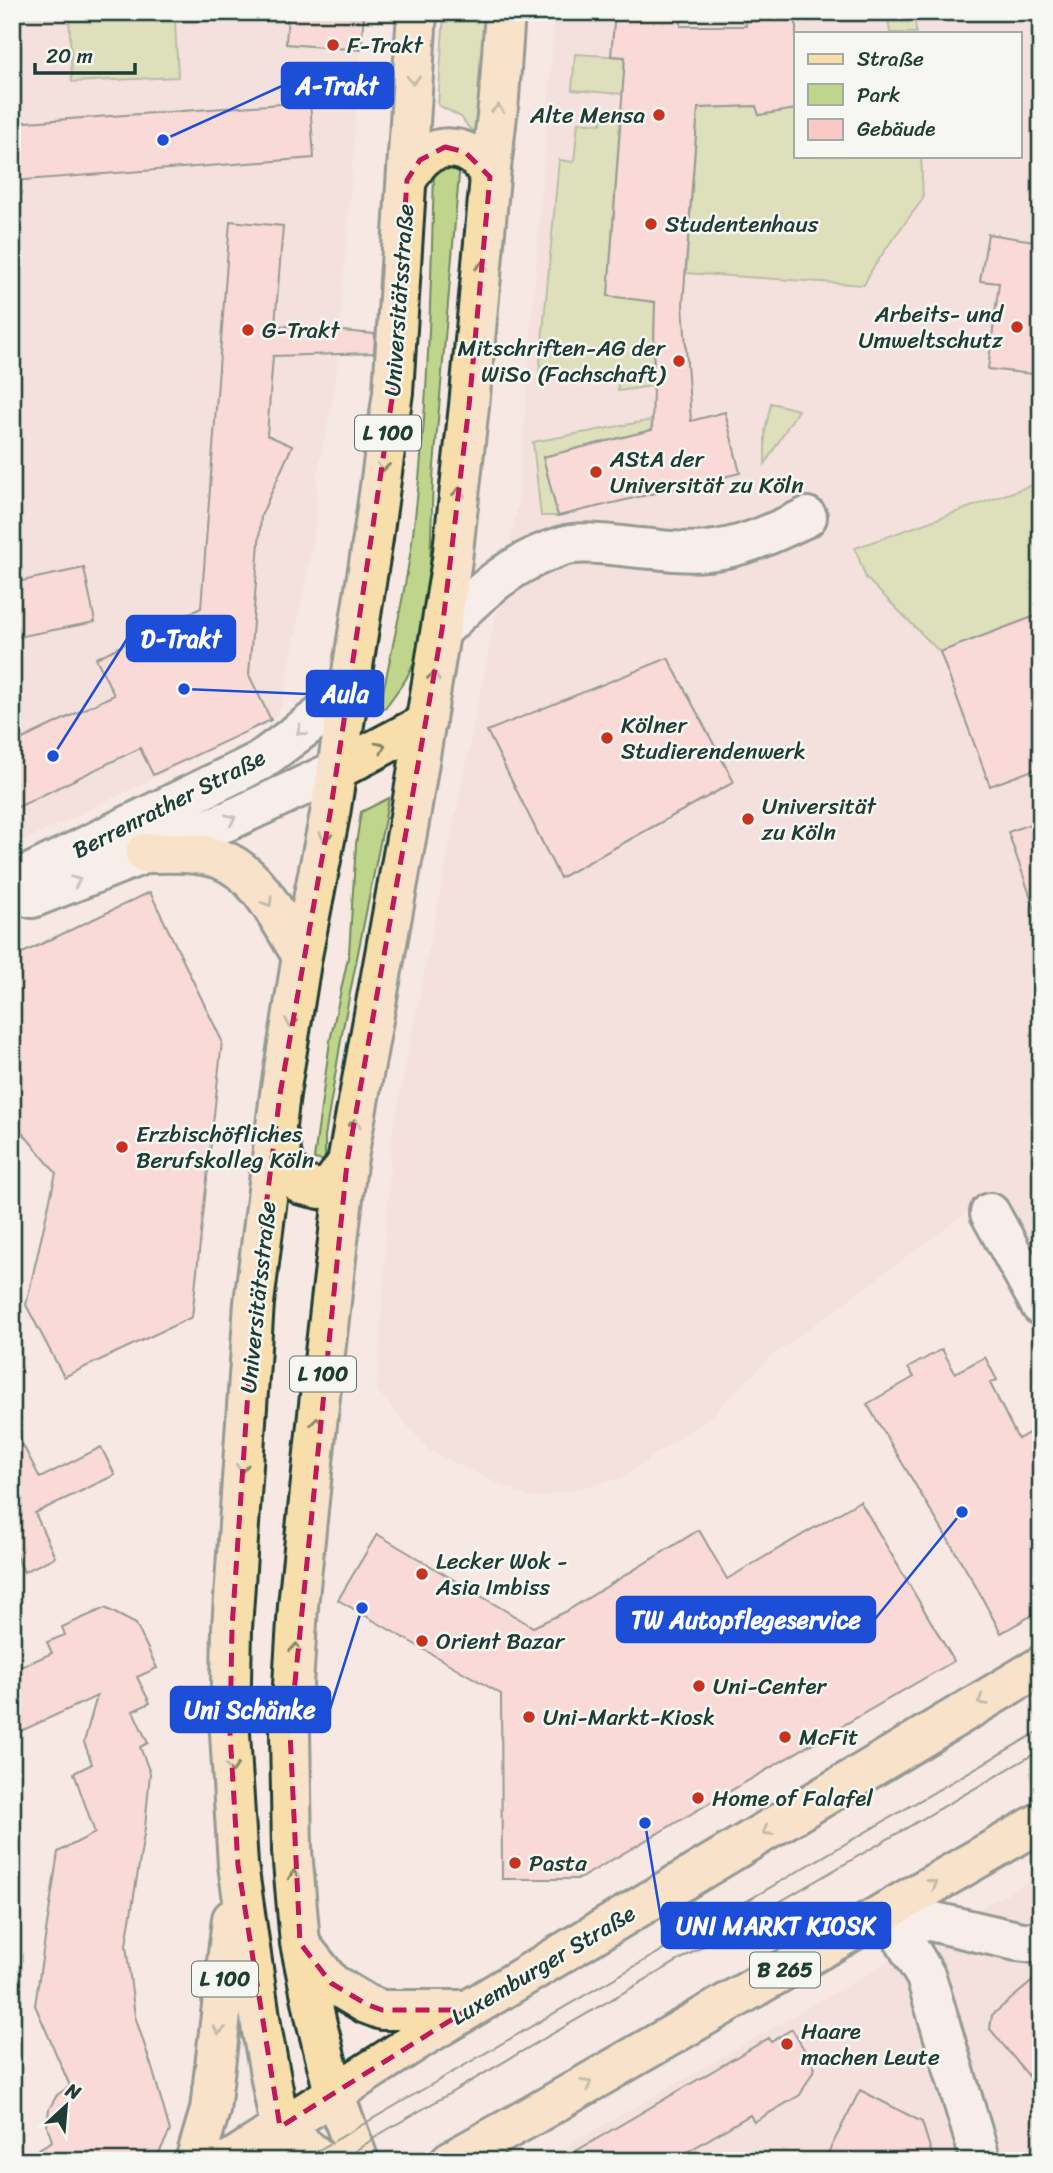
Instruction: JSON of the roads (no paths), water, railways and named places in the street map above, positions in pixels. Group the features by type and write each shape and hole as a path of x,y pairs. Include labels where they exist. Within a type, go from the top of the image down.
{"main road":[{"name":"Universitätsstraße","path":"284,2144 262,2031 238,1865 230,1733 232,1614 254,1304 279,1094 337,770 393,392 417,12"},
{"name":"L 100","path":"359,2161 334,2093 300,1943 292,1851 290,1732 302,1566 347,1163 442,630 469,406 505,12"},
{"name":"Universitätsstraße","path":"407,180 420,160 432,151 445,147 465,152 480,162 490,177"},
{"path":"337,770 426,723"},
{"path":"145,853 195,854 222,860 255,881 302,956"},
{"path":"276,1132 284,1166 302,1185 320,1189 332,1184 347,1163"},
{"name":"Luxemburger Straße","path":"229,2161 284,2144 334,2093 467,2010 1041,1666"},
{"name":"B 265","path":"450,2161 1041,1822"},
{"name":"L 100","path":"195,2161 211,2110 238,1865"},
{"path":"300,1943 331,1983 366,2004 382,2010 467,2010"},
{"path":"284,2144 322,2161"}],"street":[{"path":"442,630 484,588 528,559 566,544 706,551 757,540 807,517"},
{"name":"Berrenrather Straße","path":"12,885 70,853 260,761 323,714 350,684"},
{"name":"Berrenrather Straße","path":"12,906 230,820 337,770"},
{"path":"990,1213 1041,1306"},
{"path":"887,1911 1041,1944"},
{"path":"887,1911 926,1977 981,2161"}],"tram line":[{"path":"300,2161 1041,1730"},
{"path":"340,2161 385,2131 1041,1750"}],"place":[{"name":"F-Trakt","path":"333,45"},
{"name":"Alte Mensa","path":"659,115"},
{"name":"A-Trakt","path":"163,140"},
{"name":"Studentenhaus","path":"651,224"},
{"name":"Arbeits- und Umweltschutz","path":"1017,327"},
{"name":"G-Trakt","path":"248,330"},
{"name":"Mitschriften-AG der WiSo (Fachschaft)","path":"679,361"},
{"name":"AStA der Universität zu Köln","path":"596,472"},
{"name":"Aula","path":"184,689"},
{"name":"Kölner Studierendenwerk","path":"607,738"},
{"name":"D-Trakt","path":"53,756"},
{"name":"Universität zu Köln","path":"748,819"},
{"name":"Erzbischöfliches Berufskolleg Köln","path":"122,1147"},
{"name":"TW Autopflegeservice","path":"962,1512"},
{"name":"Lecker Wok - Asia Imbiss","path":"422,1574"},
{"name":"Uni Schänke","path":"362,1608"},
{"name":"Orient Bazar","path":"422,1641"},
{"name":"Uni-Center","path":"699,1686"},
{"name":"Uni-Markt-Kiosk","path":"529,1717"},
{"name":"McFit","path":"785,1737"},
{"name":"Home of Falafel","path":"698,1798"},
{"name":"UNI MARKT KIOSK","path":"645,1823"},
{"name":"Pasta","path":"515,1863"},
{"name":"Haare machen Leute","path":"787,2044"}]}
